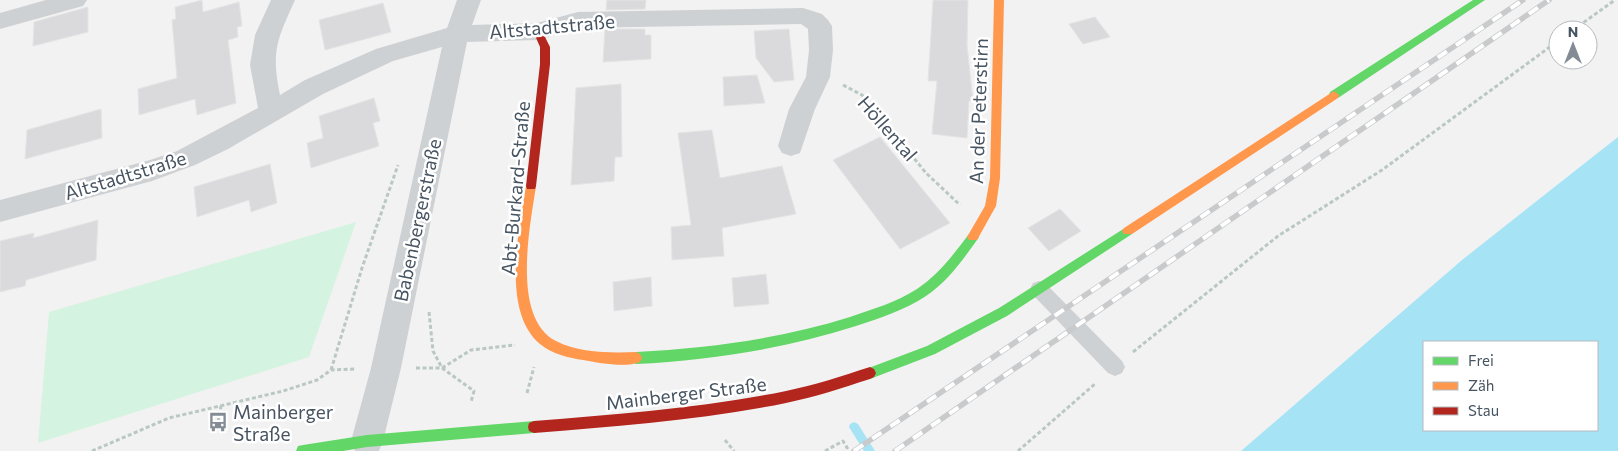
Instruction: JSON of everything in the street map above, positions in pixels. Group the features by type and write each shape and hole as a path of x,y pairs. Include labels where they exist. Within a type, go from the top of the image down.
{"main road":[{"name":"An der Peterstirn","path":"843,326 891,309 921,293 948,269 981,224 994,192 999,0"},
{"name":"Mainberger Straße","path":"303,451 367,441 714,411 785,398 847,381 931,350 1002,312 1039,289 1480,0"},
{"name":"Abt-Burkard-Straße","path":"538,31 545,47 545,64 523,255 524,295 530,319 545,340 566,350 594,357 637,358 699,353 760,344 843,326"}],"street":[{"path":"0,21 75,0"},
{"path":"272,112 262,65 267,35 283,0"},
{"name":"Babenbergerstraße","path":"367,441 386,368 457,34 469,0"},
{"path":"789,8 814,20 820,26 821,64 818,77 802,109 791,146"},
{"name":"Altstadtstraße","path":"0,211 169,164 219,142 356,66 419,44 457,34 538,31 560,23 578,20 789,8"}],"lane":[{"path":"1039,289 1115,367"}],"path":[{"path":"1587,20 1615,0"},
{"path":"1018,451 1115,367 1278,236 1382,170 1548,48"},
{"name":"Höllental","path":"818,77 838,83 862,95 926,174 964,210"},
{"path":"331,370 362,268 400,159"},
{"path":"92,451 118,438 169,418 317,380 331,370 442,368 472,350 513,346"},
{"path":"442,368 474,391"},
{"path":"218,422 221,405"},
{"path":"725,440 734,451"},
{"path":"825,451 843,441 849,451"}],"green space":[{"path":"356,222 309,357 38,443 49,312"}],"water":[{"path":"1618,137 1618,451 1241,451 1462,260"}],"building":[{"path":"202,0 203,12 239,2 242,26 237,27 238,37 228,40 236,103 197,115 195,99 139,115 138,89 177,78 172,20 176,19 175,7"},
{"path":"607,0 646,0 645,9 606,10"},
{"path":"933,0 968,0 967,45 973,101 969,101 967,138 932,134 937,81 928,81"},
{"path":"383,3 391,32 325,50 319,20"},
{"path":"88,7 88,32 33,46 34,22"},
{"path":"1095,17 1110,37 1083,44 1069,24"},
{"path":"605,29 645,29 645,35 651,35 651,59 603,62"},
{"path":"789,29 794,80 774,82 756,58 754,31"},
{"path":"757,75 765,103 724,106 723,77"},
{"path":"621,84 622,157 615,157 614,181 571,185 576,88"},
{"path":"374,98 380,121 373,123 379,146 311,168 307,143 323,138 319,116"},
{"path":"101,109 102,138 25,159 27,130"},
{"path":"712,130 720,178 782,166 796,214 722,228 724,256 672,260 671,227 691,225 678,133"},
{"path":"880,137 950,223 900,249 833,160"},
{"path":"270,164 277,203 251,212 249,200 197,217 194,187"},
{"path":"1060,209 1081,231 1049,251 1028,228"},
{"path":"98,220 96,260 26,280 25,286 0,292 0,241 34,233 33,238"},
{"path":"766,274 769,304 734,307 732,278"},
{"path":"651,277 652,306 614,311 613,282"}],"waterway":[{"path":"854,427 870,451"}],"railway":[{"path":"854,451 1523,0"},
{"path":"895,451 1549,0"}],"traffic: fast":[{"path":"1334,95 1480,0"},
{"path":"870,373 931,350 1003,312 1128,231"},
{"path":"636,358 722,351 779,341 835,327 878,313 908,300 930,286 950,267 973,237"},
{"path":"303,451 367,441 534,427"}],"traffic: slow":[{"path":"973,237 990,206 995,178 999,0"},
{"path":"1128,231 1334,95"},
{"path":"531,186 523,244 522,288 526,308 533,326 544,340 563,350 601,357 636,358"}],"traffic: jam":[{"path":"531,186 545,64 545,47 538,31"},
{"path":"534,427 662,416 746,405 829,386 870,373"}],"place":[{"name":"Mainberger Straße","path":"218,422"}]}
